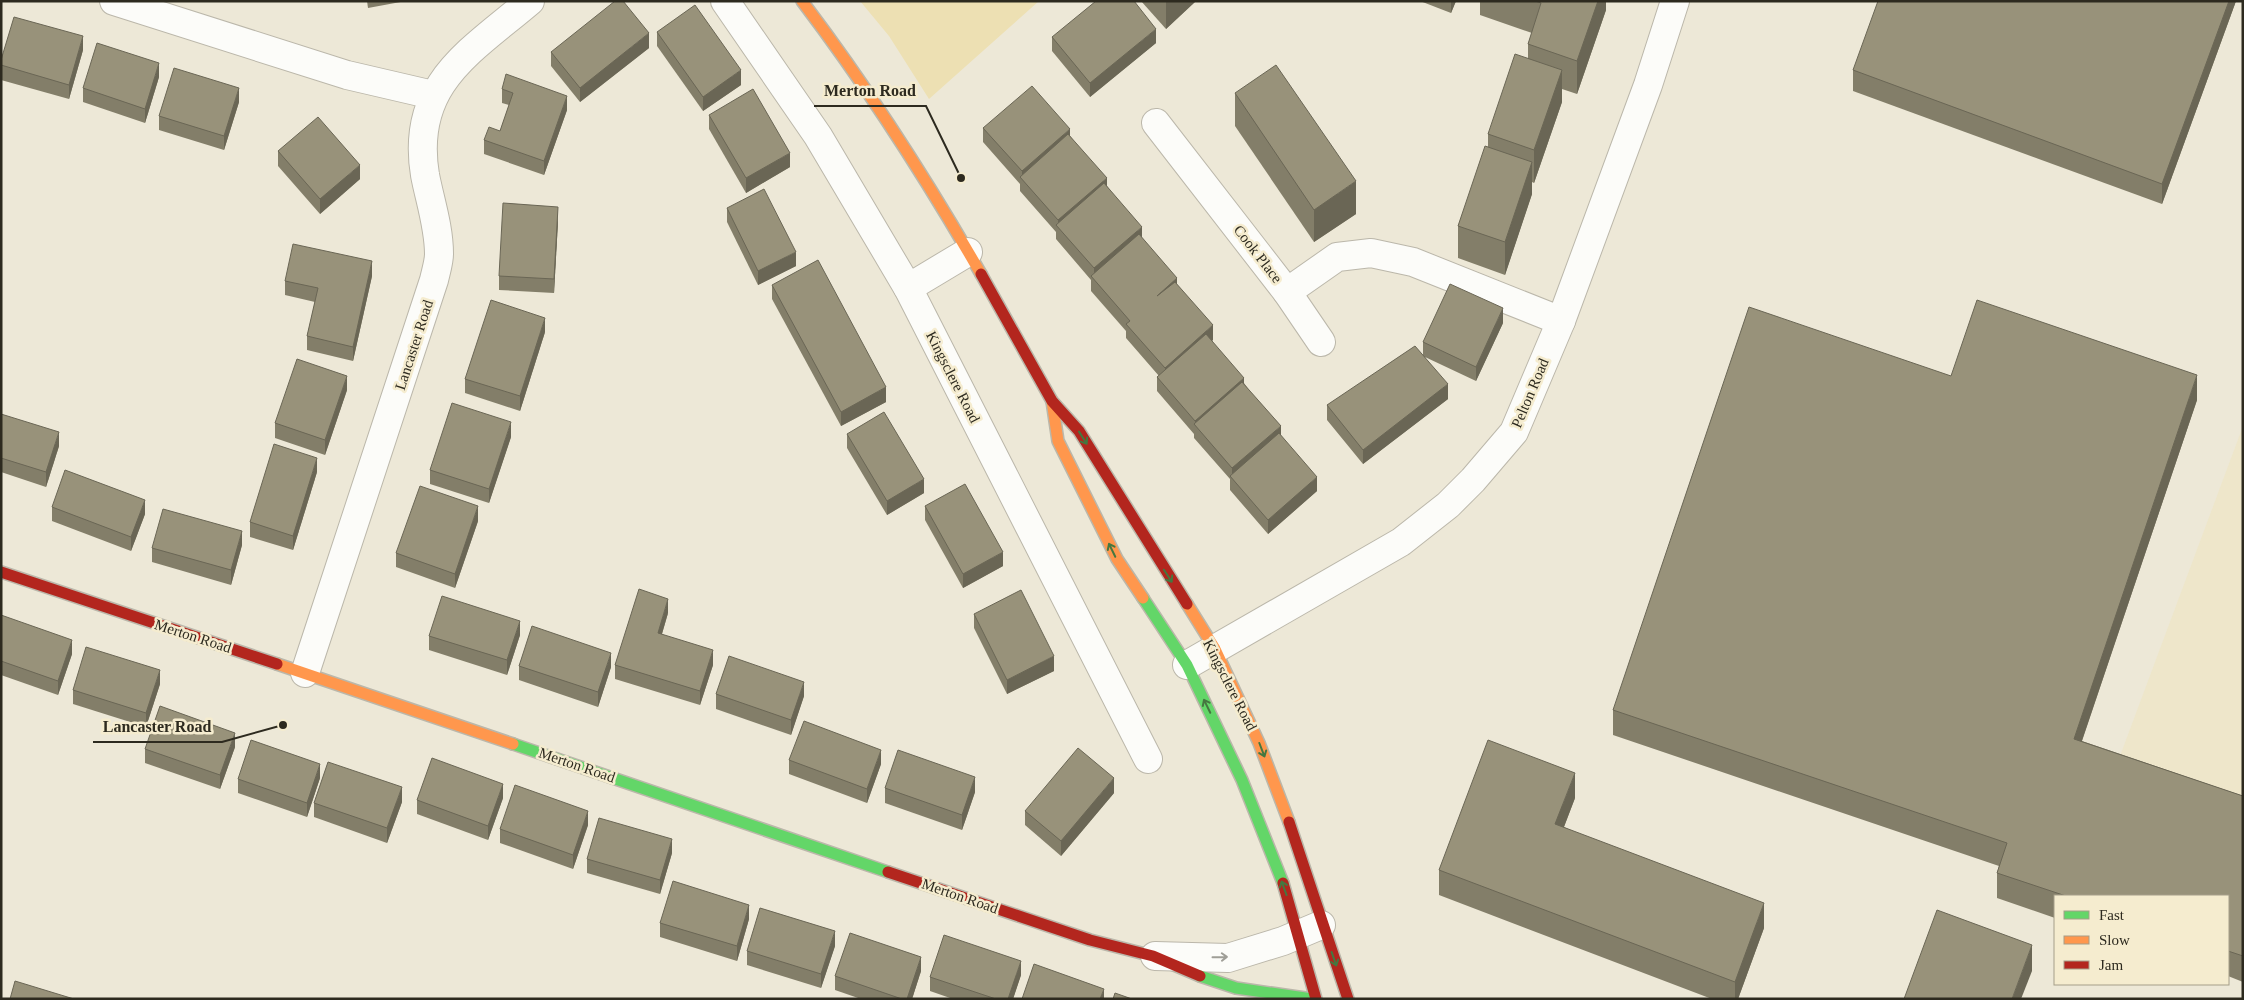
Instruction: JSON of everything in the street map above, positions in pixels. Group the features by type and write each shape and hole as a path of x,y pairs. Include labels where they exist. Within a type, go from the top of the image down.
{"street":[{"path":"114,1 347,74 433,95"},
{"name":"Lancaster Road","path":"305,673 434,280 439,254 423,149 424,123 433,95 454,65 530,1"},
{"name":"Kingsclere Road","path":"725,1 818,136 908,288 1148,759"},
{"name":"Kingsclere Road","path":"802,1 856,76 921,174 968,252 1052,401 1078,431 1215,649 1259,743 1298,845 1311,930 1317,999"},
{"name":"Pelton Road","path":"1187,665 1401,542 1448,505 1473,480 1514,432 1561,321 1648,85 1675,1"},
{"name":"Cook Place","path":"1156,123 1287,292 1337,257 1371,253 1412,262 1561,321"},
{"path":"908,288 968,252"},
{"path":"1287,292 1321,342"},
{"name":"Kingsclere Road","path":"1052,401 1058,441 1117,560 1187,665 1242,780 1269,846 1347,996"},
{"name":"Merton Road","path":"1,572 305,673 1090,940 1153,956 1195,974 1236,988 1312,999"},
{"name":"Merton Road","path":"1153,956 1228,958 1311,930"},
{"path":"1317,999 1347,996"}],"shaded area":[{"path":"860,1 1039,1 929,99 889,36"},
{"path":"2243,426 2243,813 2120,756"}],"building":[{"path":"615,1 623,1 649,33 580,88 551,52"},
{"path":"1096,1 1134,1 1156,29 1090,83 1052,37"},
{"path":"1535,1 1598,1 1577,61 1528,44 1541,3"},
{"path":"1878,1 2229,1 2162,184 1853,70"},
{"path":"695,5 741,70 703,97 657,32"},
{"path":"14,17 83,36 69,85 1,65"},
{"path":"97,43 159,63 145,109 83,88"},
{"path":"1515,54 1562,70 1534,150 1488,134"},
{"path":"1276,65 1356,181 1314,210 1235,93"},
{"path":"174,68 239,88 224,136 159,116"},
{"path":"506,74 567,96 544,161 484,140 489,127 500,131 513,93 502,89"},
{"path":"1032,86 1070,129 1022,171 983,128"},
{"path":"753,89 790,153 746,178 709,115"},
{"path":"318,117 360,165 320,199 278,151"},
{"path":"1068,134 1107,178 1058,220 1020,177"},
{"path":"1485,146 1532,162 1505,242 1458,226"},
{"path":"1104,183 1142,227 1094,268 1056,225"},
{"path":"764,189 796,252 758,271 727,208"},
{"path":"503,203 558,207 554,279 499,276"},
{"path":"1139,234 1177,278 1157,296 1175,282 1213,325 1165,368 1126,324 1130,321 1091,276"},
{"path":"293,244 372,261 353,347 307,336 318,288 285,281"},
{"path":"818,260 886,387 841,412 772,285"},
{"path":"1450,284 1503,308 1476,367 1423,342"},
{"path":"491,300 545,318 520,396 465,379"},
{"path":"1977,300 2197,375 2074,739 2243,796 2243,956 2229,951 2229,895 2063,895 1997,873 2007,843 1613,710 1749,307 1951,376"},
{"path":"1206,334 1244,378 1195,421 1157,377"},
{"path":"1415,346 1448,384 1363,450 1327,405"},
{"path":"297,359 347,376 325,440 275,423"},
{"path":"1242,382 1281,426 1232,468 1194,424"},
{"path":"452,403 511,422 489,489 430,470"},
{"path":"884,412 924,479 887,501 847,434"},
{"path":"1,414 59,432 46,472 1,458"},
{"path":"1279,433 1317,477 1268,520 1230,476"},
{"path":"274,444 317,458 293,536 250,522"},
{"path":"65,470 145,500 131,537 52,507"},
{"path":"965,484 1003,552 963,574 925,506"},
{"path":"420,486 478,506 455,574 396,553"},
{"path":"163,509 242,531 231,570 152,548"},
{"path":"639,589 668,599 658,633 713,650 700,691 615,665"},
{"path":"1021,590 1054,656 1007,680 974,614"},
{"path":"442,596 520,621 507,660 429,636"},
{"path":"1,615 72,640 58,681 1,661"},
{"path":"532,626 611,653 598,692 519,666"},
{"path":"86,647 160,670 146,713 73,690"},
{"path":"729,656 804,682 791,720 716,694"},
{"path":"160,706 235,733 220,775 145,749"},
{"path":"804,721 881,750 867,789 789,760"},
{"path":"251,740 320,764 307,803 238,779"},
{"path":"1488,740 1575,773 1555,824 1764,903 1735,982 1439,870"},
{"path":"1078,748 1114,778 1061,841 1025,811"},
{"path":"898,750 975,777 962,815 885,788"},
{"path":"432,758 503,784 488,826 417,800"},
{"path":"328,762 402,787 387,828 314,803"},
{"path":"515,785 588,811 573,855 500,829"},
{"path":"599,818 672,839 660,880 587,859"},
{"path":"673,881 749,905 737,946 660,923"},
{"path":"760,908 835,931 821,974 747,951"},
{"path":"1937,910 2032,945 2012,999 1904,999"},
{"path":"850,933 921,957 907,999 902,999 835,976"},
{"path":"944,935 1021,961 1008,999 996,999 930,977"},
{"path":"1034,964 1104,989 1100,999 1022,999"},
{"path":"15,981 74,999 10,999"},
{"path":"1115,993 1132,999 1113,999"}],"traffic: fast":[{"path":"1143,598 1187,665 1242,780 1283,883"},
{"path":"513,744 888,872"},
{"path":"1200,976 1236,988 1312,999"}],"traffic: slow":[{"path":"802,1 896,135 940,204 981,274"},
{"path":"1052,401 1058,441 1117,559 1143,598"},
{"path":"1187,604 1215,649 1259,743 1289,822"},
{"path":"277,664 513,744"}],"traffic: jam":[{"path":"981,274 1052,401 1079,431 1187,604"},
{"path":"1,572 277,664"},
{"path":"1289,822 1348,999"},
{"path":"888,872 1090,940 1153,956 1200,976"},
{"path":"1283,883 1316,999"}],"place":[{"name":"Merton Road","path":"961,178"},
{"name":"Lancaster Road","path":"283,725"}]}
